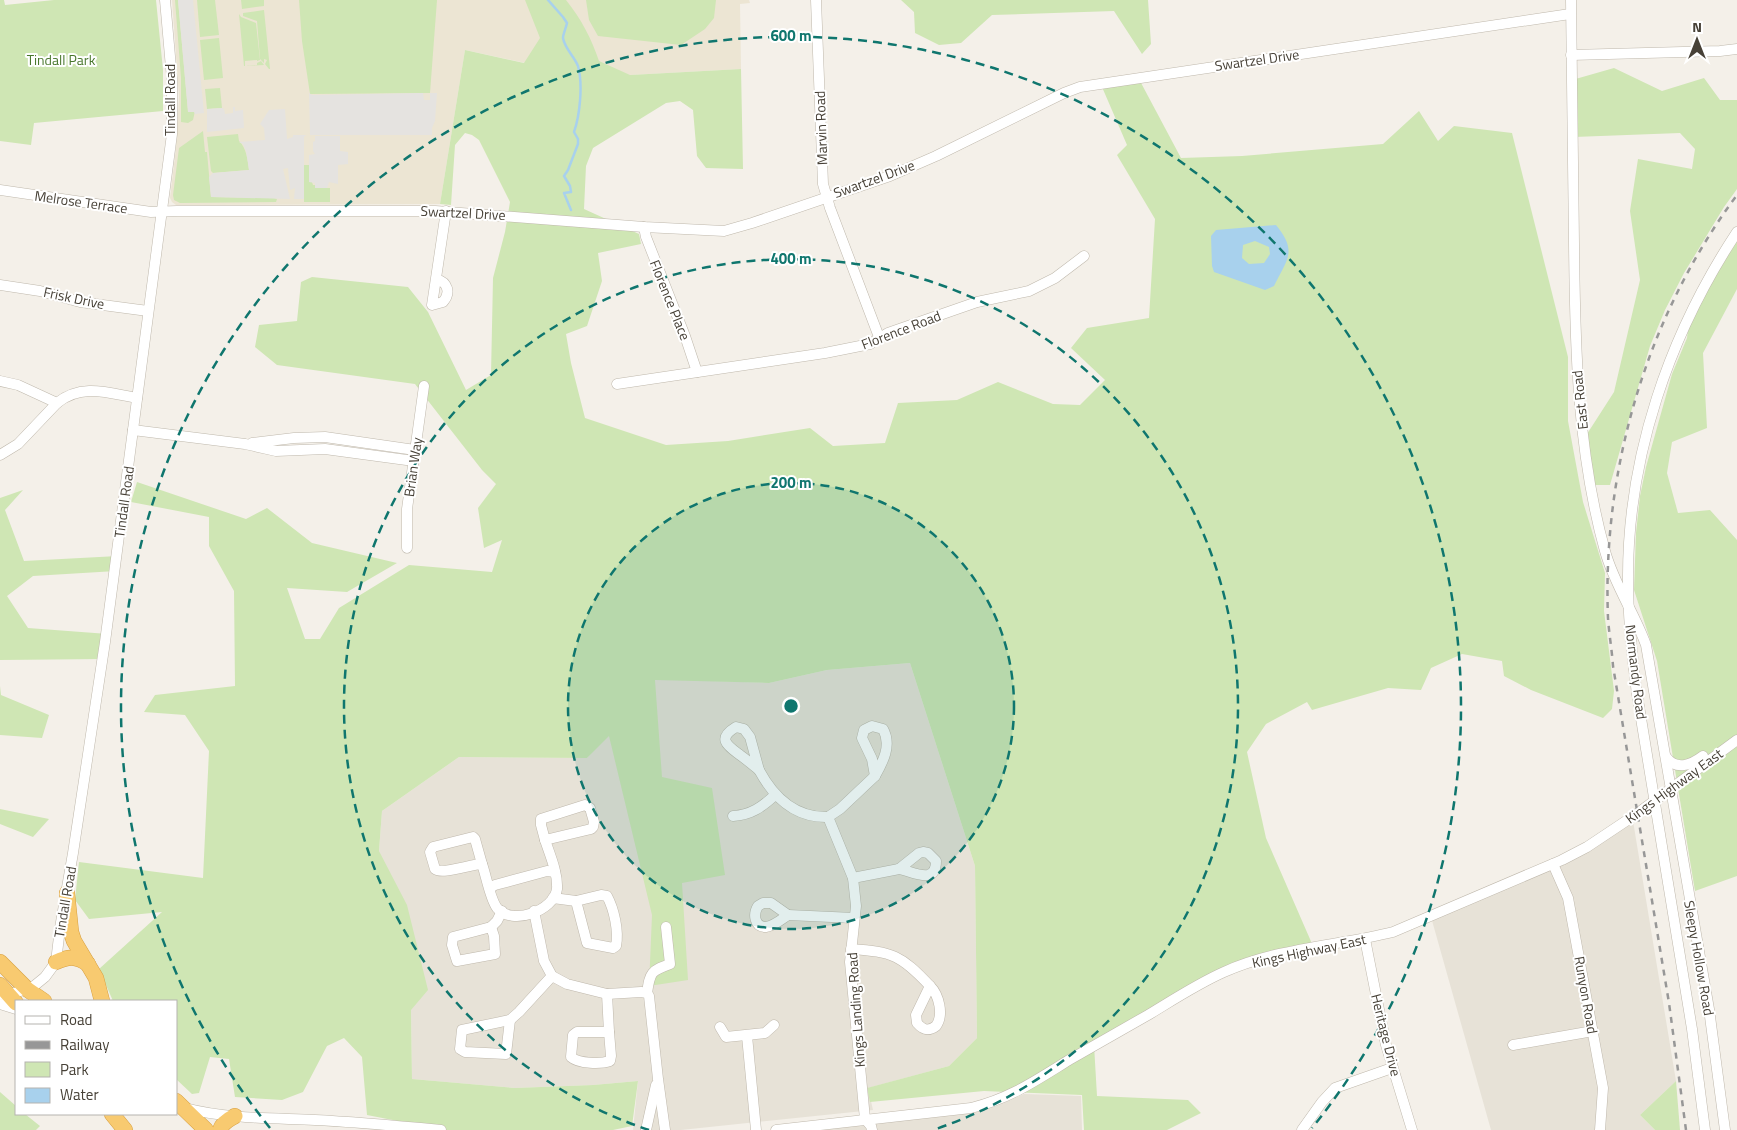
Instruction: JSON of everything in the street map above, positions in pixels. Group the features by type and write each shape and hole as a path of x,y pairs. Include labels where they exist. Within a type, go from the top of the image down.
{"highway":[{"path":"67,893 71,932 74,941 99,985 102,1000"},
{"path":"56,962 70,957 80,959 88,964"},
{"path":"0,962 28,990 43,1000"},
{"path":"180,1104 206,1130"},
{"path":"113,1115 125,1130"},
{"path":"220,1130 228,1120 235,1116"}],"street":[{"name":"Tindall Road","path":"56,962 106,633 162,212 172,122 172,79 165,0"},
{"name":"Marvin Road","path":"816,0 823,184 879,337"},
{"name":"East Road","path":"1571,0 1576,360 1589,480 1605,552 1614,578 1646,644 1671,787"},
{"name":"Swartzel Drive","path":"162,212 446,211 644,227 724,230 752,223 890,176 1080,87 1570,14"},
{"path":"1571,55 1720,52 1737,49"},
{"name":"Melrose Terrace","path":"0,190 162,212"},
{"path":"436,278 446,211"},
{"name":"Florence Place","path":"644,227 646,237 697,372"},
{"name":"Normandy Road","path":"1705,1130 1692,1029 1637,694 1630,640 1628,605 1629,547 1633,507 1646,437 1654,407 1674,349 1693,306 1717,262 1737,232"},
{"name":"Florence Road","path":"617,384 870,344 888,333 977,302 1029,291 1055,278 1084,256"},
{"name":"Frisk Drive","path":"0,285 40,291 80,302 148,311"},
{"path":"0,381 18,385 57,402"},
{"name":"Brian Way","path":"407,548 407,509 424,386"},
{"path":"0,455 18,444 57,402 70,393 88,390 137,398"},
{"path":"133,430 245,444 276,451 310,449 414,456"},
{"path":"245,444 310,437 355,441 414,456"},
{"path":"310,437 310,449"},
{"path":"354,452 355,441"},
{"path":"1666,757 1672,764 1686,765 1737,739"},
{"name":"Kings Highway East","path":"776,1130 971,1108 1000,1100 1031,1084 1189,990 1224,972 1260,959 1308,948 1365,939 1410,926 1553,864 1599,840 1737,739"},
{"path":"759,770 775,795 784,803 800,812 815,817 828,816 840,809 875,776"},
{"name":"Sleepy Hollow Road","path":"1671,787 1708,1010 1724,1130"},
{"path":"733,816 754,812 775,795"},
{"path":"482,864 438,872 434,866 431,850 433,847 473,837 497,908 508,915 515,916 534,911 547,905 557,890 555,872 545,840 540,821 543,817 585,805 590,808 594,825 591,829 545,840"},
{"name":"Kings Landing Road","path":"828,816 853,878 856,906 851,949 852,986 865,1120"},
{"name":"Runyon Road","path":"1553,864 1568,898 1593,1031 1603,1088 1600,1130"},
{"path":"853,878 899,869"},
{"path":"490,888 547,871 555,872"},
{"path":"553,898 576,901 601,895 607,896 617,933 616,946 614,948 587,943 576,901"},
{"path":"491,927 494,936 495,954 457,960 452,944 453,937 491,927 497,921 502,911"},
{"path":"534,911 544,961 552,976 567,984 607,994 647,993"},
{"path":"788,915 854,918"},
{"path":"665,1130 652,1014 647,993 651,973 670,964 666,927"},
{"name":"Heritage Drive","path":"1365,939 1379,1016 1392,1068 1412,1130"},
{"path":"851,949 891,954 910,967 930,986"},
{"path":"15,1008 5,996 28,990 41,980 56,962"},
{"path":"510,1020 506,1054 464,1052 460,1049 462,1030 510,1020 552,976"},
{"path":"607,994 609,1032 610,1061 596,1063 575,1060 572,1057 574,1033 609,1032"},
{"path":"720,1028 726,1037 747,1036 765,1033 774,1025"},
{"path":"1513,1046 1593,1031"},
{"path":"747,1036 756,1130"},
{"path":"1302,1130 1322,1102 1335,1088 1392,1068"},
{"path":"646,1130 658,1079"},
{"path":"180,1104 210,1114 351,1122 441,1130"},
{"path":"861,1130 860,1127 865,1120 872,1130"}],"shaded area":[{"path":"172,0 749,0 750,3 740,4 741,69 630,75 553,69 465,50 440,204 176,205 170,198 179,97"},
{"path":"178,0 193,0 204,113 195,114 194,112 188,112"},
{"path":"309,93 312,95 423,93 424,100 430,100 430,93 437,93 432,135 310,135"},
{"path":"233,107 235,107 235,111 243,110 244,128 207,132 207,109 222,108 225,114 233,113"},
{"path":"285,109 287,139 293,137 293,135 306,135 304,137 304,199 294,199 295,188 290,190 288,168 283,169 290,199 211,197 209,177 213,173 249,170 246,151 243,144 239,142 265,140 264,128 260,124 269,110"},
{"path":"315,136 340,136 340,151 348,152 348,164 338,165 338,184 329,182 327,188 315,188 315,183 309,182 309,155 315,154 313,142 315,141"},
{"path":"910,663 975,866 977,1038 949,1066 868,1088 873,1110 681,1130 633,1130 638,1081 515,1088 412,1079 411,1010 379,851 382,811 459,757 587,758 655,679 769,683 827,670"},
{"path":"1633,821 1676,1081 1640,1115 1655,1130 1491,1130 1431,917 1534,873"},
{"path":"1024,1094 1081,1096 1082,1130 808,1130 963,1114 997,1106"}],"green space":[{"name":"Tindall Park","path":"0,0 4,0 5,5 54,0 156,0 163,70 163,111 34,123 31,145 0,141"},
{"path":"175,0 178,0 188,111 195,111 193,120 188,123 181,122 181,78"},
{"path":"197,0 215,0 219,35 200,37"},
{"path":"241,0 264,0 264,6 242,9"},
{"path":"299,0 437,0 430,93 310,94 302,41"},
{"path":"525,0 566,0 586,29 599,61 630,75 741,69 743,169 706,168 697,156 693,110 680,101 666,103 593,148 586,166 584,209 639,234 641,244 598,253 602,281 587,326 566,334 571,363 585,418 666,445 728,441 810,428 833,446 885,443 898,403 957,400 998,382 1053,404 1080,405 1105,380 1071,348 1087,328 1149,318 1155,219 1117,155 1127,145 1102,87 1140,81 1181,158 1242,156 1383,144 1419,111 1438,141 1454,126 1512,133 1568,357 1568,421 1583,502 1605,573 1604,611 1614,691 1612,709 1603,718 1531,690 1504,676 1502,661 1462,654 1431,668 1421,690 1388,688 1312,710 1307,702 1266,724 1247,752 1266,838 1313,946 1236,969 1094,1045 1097,1096 1188,1100 1201,1113 1167,1130 1084,1130 1082,1095 984,1091 870,1102 867,1088 949,1066 977,1038 975,866 910,663 827,670 769,683 655,680 662,777 712,788 725,875 682,883 688,980 649,986 652,915 609,736 587,758 459,757 382,811 379,851 407,905 428,990 411,1010 412,1079 515,1088 638,1081 632,1126 613,1130 444,1130 367,1115 362,1057 344,1038 327,1046 303,1092 282,1100 235,1097 229,1059 210,1057 199,1093 192,1094 178,1081 178,1000 113,1000 99,969 162,912 89,919 75,900 79,862 203,878 209,751 185,715 144,712 155,695 235,686 234,591 209,546 209,517 131,502 137,482 246,519 267,508 312,543 397,563 347,592 287,588 305,639 320,639 339,608 409,565 492,572 502,540 484,548 478,508 496,484 482,470 415,384 277,365 255,347 259,325 297,321 301,282 312,277 408,287 428,312 466,390 491,375 493,278 505,232 510,202 479,140 472,135 465,133 455,145 451,205 440,204 465,50 524,63 540,38"},
{"path":"586,0 716,0 714,18 705,29 681,45 598,36 589,20"},
{"path":"901,0 1148,0 1151,44 1142,54 1114,11 992,15 961,43 939,45 915,33 914,12"},
{"path":"264,10 270,69 265,64 267,60 264,59 264,63 260,59 257,21 243,16 243,13"},
{"path":"239,14 241,17 256,23 260,60 245,61 245,66 244,66"},
{"path":"219,38 223,78 204,80 200,40"},
{"path":"261,61 264,65 247,66 257,65"},
{"path":"1614,68 1662,91 1704,78 1720,100 1737,100 1737,189 1684,273 1665,310 1650,346 1610,485 1595,485 1587,434 1614,392 1640,280 1630,211 1638,159 1692,169 1695,149 1680,133 1574,137 1572,80"},
{"path":"220,88 222,108 207,109 205,89"},
{"path":"203,131 211,197 274,198 277,199 276,202 180,203 174,200 179,148"},
{"path":"238,134 239,141 246,154 249,170 213,173 211,171 207,137"},
{"path":"304,165 309,165 309,182 315,185 315,188 330,188 330,202 304,202"},
{"path":"1737,241 1737,289 1703,353 1707,428 1672,442 1667,473 1678,513 1710,510 1737,540 1737,876 1695,891 1657,661 1634,590 1636,533 1640,496 1646,467 1672,374 1687,338 1689,320"},
{"path":"23,490 5,510 24,561 118,556 116,571 33,576 7,596 28,628 108,634 104,659 0,660 0,498"},
{"path":"0,686 1,695 49,715 42,738 0,735"},
{"path":"0,809 49,819 33,837 0,824"},
{"path":"1676,1081 1680,1130 1655,1130 1640,1115"},
{"path":"0,1092 15,1105 15,1115 26,1115 40,1126 36,1130 0,1130"}],"water":[{"path":"1276,225 1287,242 1288,255 1274,286 1265,290 1214,272 1211,236 1216,230","holes":["1255,241 1269,247 1270,254 1264,263 1249,264 1242,258 1243,245"]}],"waterway":[{"path":"548,0 567,23 563,38 580,73 580,99 574,132 578,139 578,144 564,176 570,186 571,192 564,193 571,210"}],"railway":[{"path":"1686,1130 1669,1003 1613,666 1608,618 1608,562 1613,506 1622,450 1636,396 1655,342 1678,291 1705,242 1737,195"}]}
